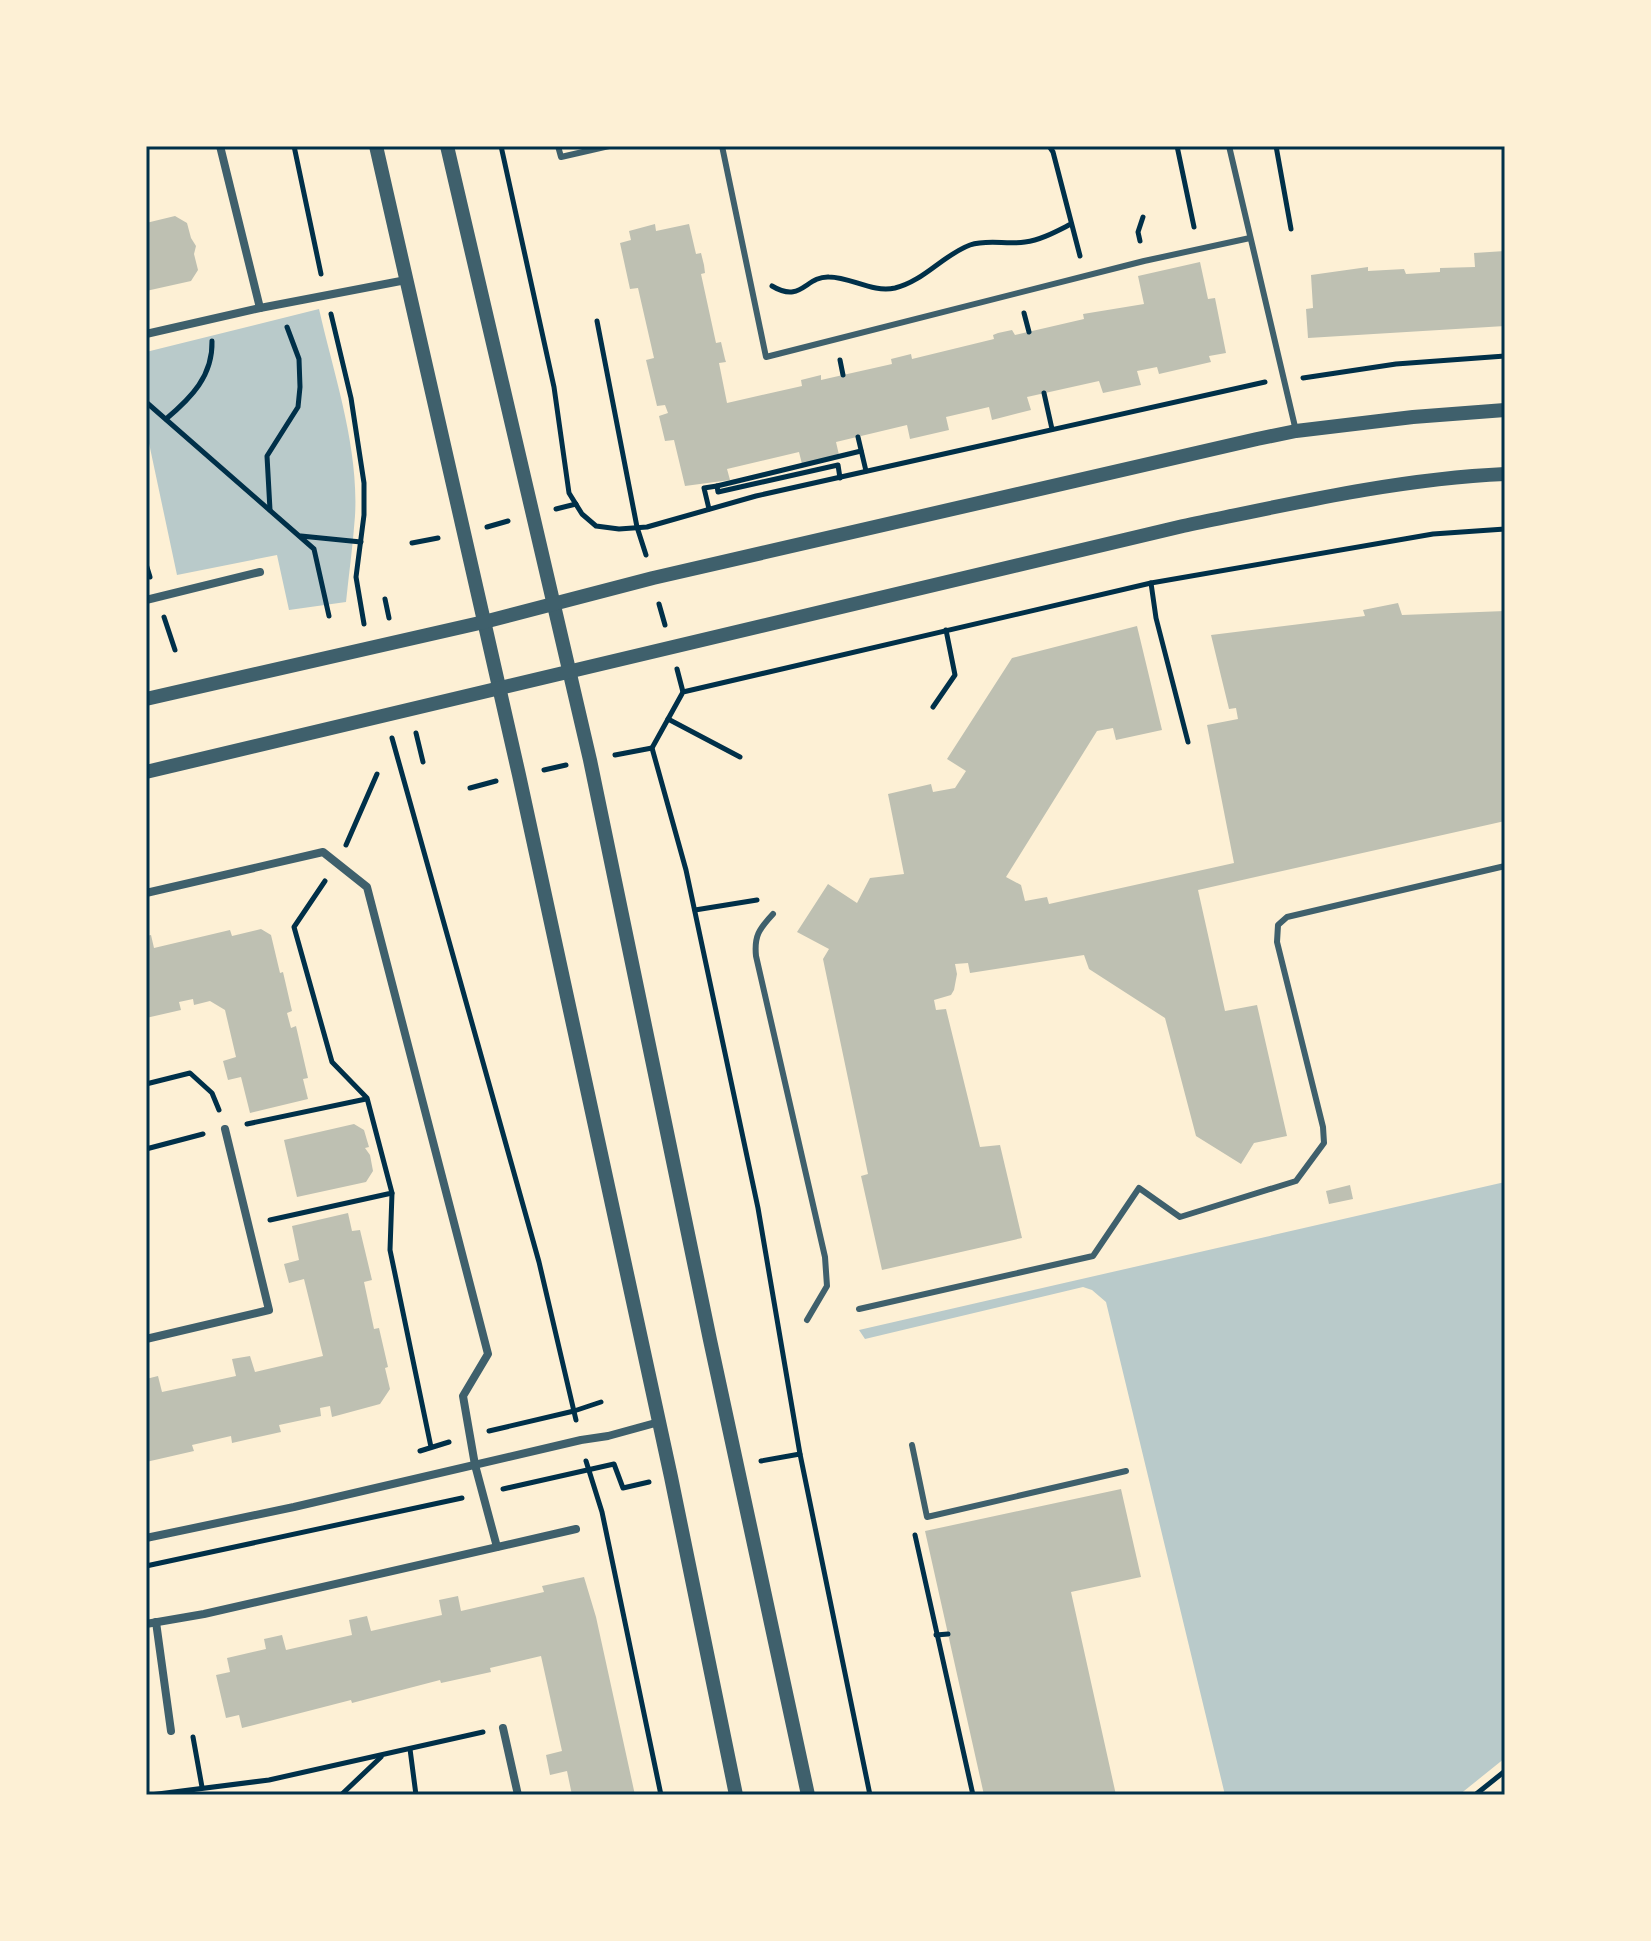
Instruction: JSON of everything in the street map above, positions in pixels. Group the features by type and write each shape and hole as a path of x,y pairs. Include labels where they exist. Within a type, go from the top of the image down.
{"street":[{"path":"220,146 265,306"},
{"path":"376,146 519,775 736,1795"},
{"path":"447,146 571,672 808,1795"},
{"path":"146,334 265,306 406,280"},
{"path":"146,699 484,622 653,578 1296,431 1505,410"},
{"path":"146,772 1198,522 1350,492 1461,476 1505,474"},
{"path":"146,600 260,572"},
{"path":"146,893 323,852 367,887 488,1354 463,1396 475,1465 497,1547"},
{"path":"146,1339 269,1310 225,1129"},
{"path":"146,1538 608,1436 659,1422"},
{"path":"171,1731 151,1623 204,1614 576,1529"},
{"path":"503,1728 518,1795"}],"lane":[{"path":"558,146 561,157 609,146"},
{"path":"722,146 766,357 1085,276 1250,238"},
{"path":"1229,146 1296,431"},
{"path":"859,1309 1093,1256 1139,1188 1180,1217 1296,1181 1324,1143 1323,1127 1277,942 1278,925 1287,917 1505,866"},
{"path":"773,914 757,930 756,956 825,1257 827,1286 807,1320"},
{"path":"912,1445 927,1517 1126,1471"}],"path":[{"path":"294,146 358,437 364,483 356,577 370,646"},
{"path":"501,146 554,387 569,493 582,514 596,526 619,529 637,527 866,471 1262,382 1396,364 1505,356"},
{"path":"1049,146 1085,276"},
{"path":"1177,146 1198,249"},
{"path":"1276,146 1291,229"},
{"path":"750,281 766,282 785,293 798,291 819,278 829,277 881,290 897,288 913,281 955,250 975,243 1024,243 1071,224"},
{"path":"265,306 288,327 299,359 300,387 298,407 267,456 270,511"},
{"path":"166,419 191,399 208,372 212,351 211,319"},
{"path":"597,321 637,527 683,692 652,748 695,910 758,1208 800,1454 870,1795"},
{"path":"1044,393 1052,429"},
{"path":"146,402 314,549 329,616"},
{"path":"858,437 866,471"},
{"path":"709,509 704,488 861,451"},
{"path":"717,486 718,492 838,465 840,478"},
{"path":"683,692 1151,583 1433,534 1505,529"},
{"path":"300,536 361,542"},
{"path":"1151,583 1156,618 1188,742"},
{"path":"933,707 955,675 946,630"},
{"path":"385,715 539,1262 588,1471 602,1512 661,1795"},
{"path":"668,719 740,757"},
{"path":"470,788 652,748"},
{"path":"377,774 337,863 294,927 332,1062 367,1098 392,1193 390,1250 431,1447"},
{"path":"695,910 760,899"},
{"path":"146,1084 190,1073 212,1093 225,1129"},
{"path":"146,1149 367,1098"},
{"path":"249,1225 392,1193"},
{"path":"408,1454 469,1435 601,1402"},
{"path":"146,1566 588,1471"},
{"path":"927,1517 912,1523 973,1795"},
{"path":"936,1635 948,1634"},
{"path":"191,1725 202,1787"},
{"path":"150,1795 269,1780 503,1728"},
{"path":"410,1749 416,1795"},
{"path":"341,1795 383,1754"},
{"path":"1475,1795 1505,1771"}],"shaded area":[{"path":"319,309 353,464 353,537 346,602 289,610 277,555 177,575 146,429 146,352"},
{"path":"1505,1182 1505,1758 1459,1795 1225,1795 1106,1302 1092,1290 1083,1287 865,1339 859,1330"}],"building":[{"path":"175,216 187,223 196,246 194,254 198,270 191,281 146,291 146,223"},
{"path":"655,224 656,231 689,224 696,254 701,253 705,273 701,274 716,343 721,342 726,362 719,363 727,403 802,386 801,380 821,375 821,380 892,364 891,359 911,354 912,359 994,339 993,335 998,333 1012,330 1015,335 1084,319 1083,314 1144,304 1138,276 1200,262 1208,299 1215,298 1226,353 1209,356 1211,362 1159,374 1157,367 1137,371 1141,385 1103,393 1099,381 1027,397 1031,410 992,420 989,407 946,417 949,430 910,439 907,425 836,442 839,455 802,464 799,452 727,469 730,480 685,486 674,440 665,441 659,416 668,413 665,405 657,406 646,360 654,358 638,288 630,289 620,243 631,240 629,231"},
{"path":"1505,251 1505,326 1308,338 1306,309 1313,308 1311,275 1368,267 1368,271 1404,269 1406,274 1440,272 1440,268 1475,267 1474,253"},
{"path":"1398,603 1402,615 1505,611 1505,821 1198,890 1225,1011 1257,1005 1287,1136 1254,1143 1241,1164 1196,1136 1165,1018 1089,969 1084,955 970,973 968,963 955,964 954,990 951,995 934,1000 936,1010 946,1009 980,1147 1000,1145 1022,1238 882,1270 861,1176 868,1174 823,959 829,949 797,932 828,884 857,903 870,878 904,874 888,794 931,784 933,792 955,788 966,771 947,759 1012,658 1137,626 1162,730 1116,740 1113,728 1097,731 1006,877 1021,885 1025,901 1047,897 1049,904 1234,863 1207,725 1238,719 1236,708 1229,709 1211,635 1365,616 1363,610"},
{"path":"261,929 271,935 280,973 283,972 292,1011 287,1013 291,1028 296,1026 308,1078 303,1079 308,1099 250,1113 241,1077 228,1080 223,1061 236,1057 225,1010 210,1001 194,1005 193,999 179,1002 181,1010 146,1018 146,936 151,935 154,948 230,930 232,936"},
{"path":"354,1124 364,1130 369,1147 365,1148 370,1155 373,1171 366,1182 297,1197 284,1140"},
{"path":"1350,1185 1353,1199 1329,1204 1326,1191"},
{"path":"348,1213 352,1231 360,1230 372,1280 364,1282 374,1329 379,1328 388,1367 385,1368 390,1389 380,1404 332,1417 330,1406 320,1408 321,1416 279,1425 281,1432 232,1443 231,1436 192,1445 194,1451 146,1462 146,1379 158,1376 162,1392 236,1376 232,1359 250,1356 255,1372 323,1356 304,1279 289,1283 284,1264 299,1260 292,1226"},
{"path":"1121,1489 1141,1577 1071,1592 1116,1795 984,1795 925,1531"},
{"path":"584,1577 596,1617 635,1795 572,1795 567,1771 550,1775 546,1755 562,1751 541,1656 490,1668 491,1672 441,1683 440,1680 352,1703 351,1700 242,1728 239,1715 226,1718 216,1675 230,1672 227,1658 266,1649 264,1639 282,1635 286,1650 352,1635 349,1620 367,1616 371,1631 442,1615 439,1600 458,1596 461,1611 544,1592 542,1586"}]}
